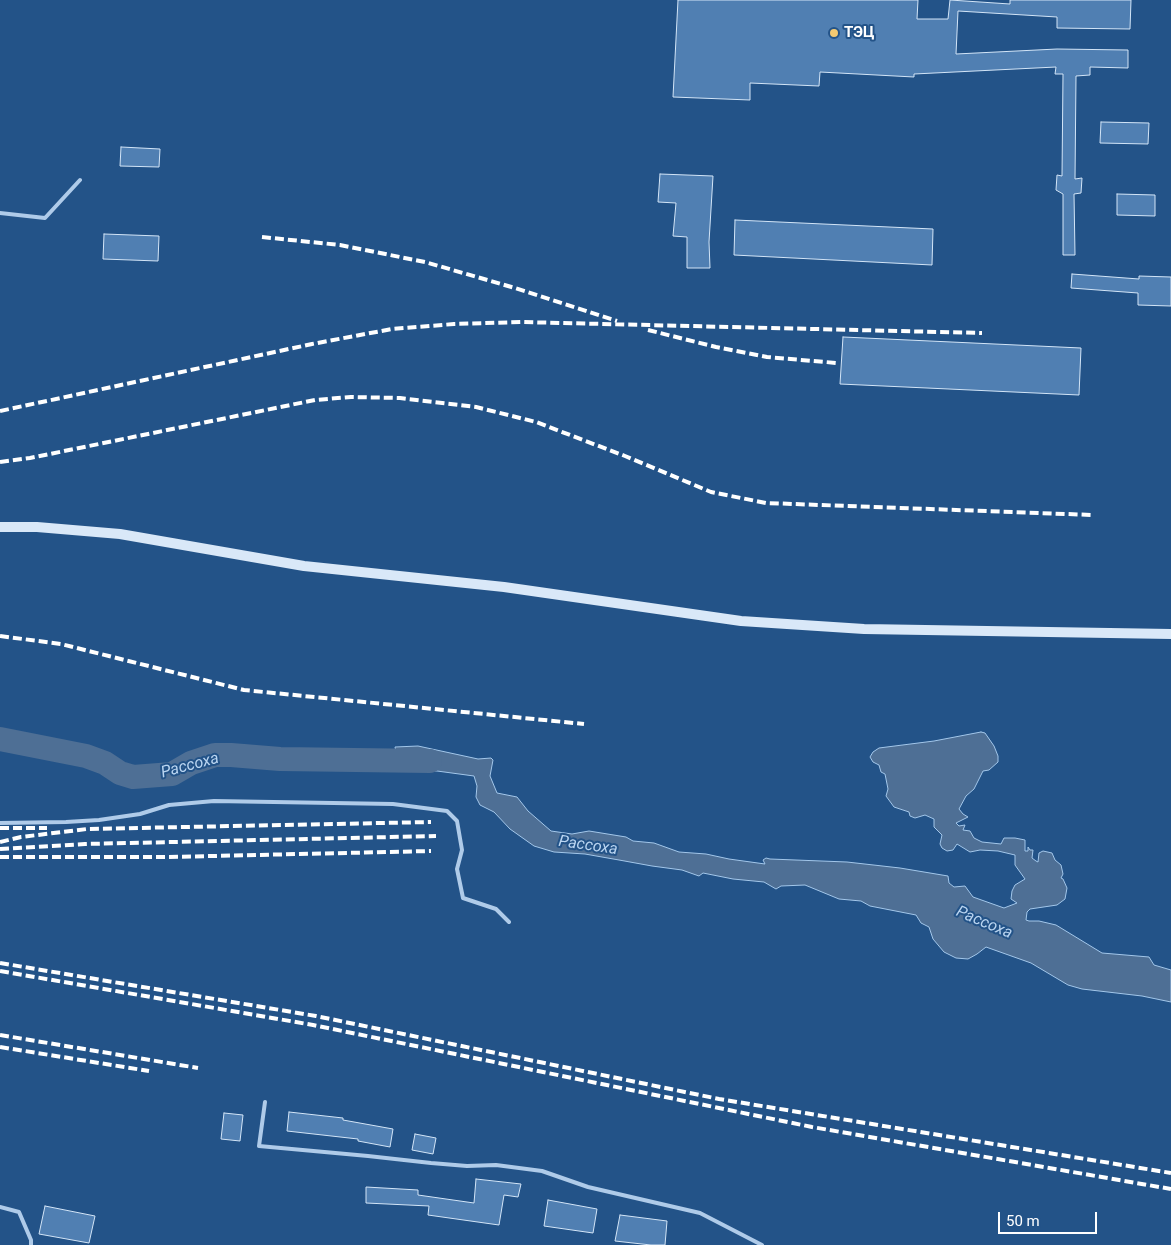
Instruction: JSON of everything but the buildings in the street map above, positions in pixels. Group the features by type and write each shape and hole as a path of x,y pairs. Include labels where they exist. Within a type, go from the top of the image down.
{"street":[{"path":"0,527 38,526 120,534 304,566 504,587 741,622 864,629 1171,634"}],"lane":[{"path":"0,213 45,218 80,180"},
{"path":"0,823 98,820 140,814 169,805 214,801 393,804 448,811 457,821 462,850 457,869 463,898 496,909 509,922"},
{"path":"265,1102 259,1146 430,1164 496,1165 542,1171 588,1187 700,1213 762,1245"},
{"path":"0,1207 19,1212 32,1240 31,1245"}],"water":[{"path":"981,732 985,733 994,746 998,762 989,770 983,771 974,789 966,796 959,809 968,817 956,823 959,826 965,825 963,830 970,831 974,838 982,842 1001,844 1004,838 1025,840 1025,851 1028,851 1028,847 1030,850 1033,850 1032,858 1038,862 1039,853 1043,851 1052,853 1055,860 1061,865 1063,874 1061,878 1067,888 1065,899 1057,905 1030,909 1027,912 1026,920 1056,925 1102,953 1149,957 1154,965 1171,970 1171,1002 1142,996 1082,989 1068,985 1031,963 986,947 968,959 956,958 944,952 933,939 929,927 921,923 916,915 870,906 861,901 839,899 805,885 781,886 776,889 764,882 733,879 703,873 699,876 682,870 585,854 554,852 534,846 510,829 494,812 480,805 476,797 477,786 474,776 437,771 400,771 395,747 418,746 478,759 491,758 493,760 490,776 497,793 517,797 528,811 551,831 572,834 589,831 626,837 633,841 654,843 679,852 706,854 765,864 763,860 766,858 847,862 948,876 949,883 954,887 965,886 973,897 1004,908 1017,903 1011,899 1012,891 1015,885 1025,879 1015,865 1015,855 998,851 980,850 970,852 957,844 953,850 947,851 942,848 940,844 942,835 934,827 934,819 925,815 915,818 910,816 909,812 894,807 886,796 888,789 885,774 881,772 879,765 873,762 870,757 879,748 934,741"}],"waterway":[{"name":"Рассоха","path":"0,739 86,756 105,763 120,773 133,777 172,774 191,763 215,755 280,759 430,761"}],"railway":[{"path":"262,237 340,245 425,262 515,288 617,321"},
{"path":"0,411 312,344 392,329 454,324 521,322 982,333"},
{"path":"648,330 716,347 767,357 837,363"},
{"path":"0,462 30,458 315,400 351,397 400,398 476,407 536,422 711,492 766,503 1093,515"},
{"path":"0,636 61,644 244,690 584,724"},
{"path":"0,842 21,837 87,829 431,822"},
{"path":"0,828 47,828"},
{"path":"0,849 85,844 436,836"},
{"path":"0,857 169,857 431,851"},
{"path":"0,963 316,1016 719,1099 1171,1173"},
{"path":"0,971 313,1025 812,1127 1171,1189"},
{"path":"0,1035 198,1068"},
{"path":"0,1047 149,1071"}],"place":[{"name":"ТЭЦ","path":"834,33"}]}
